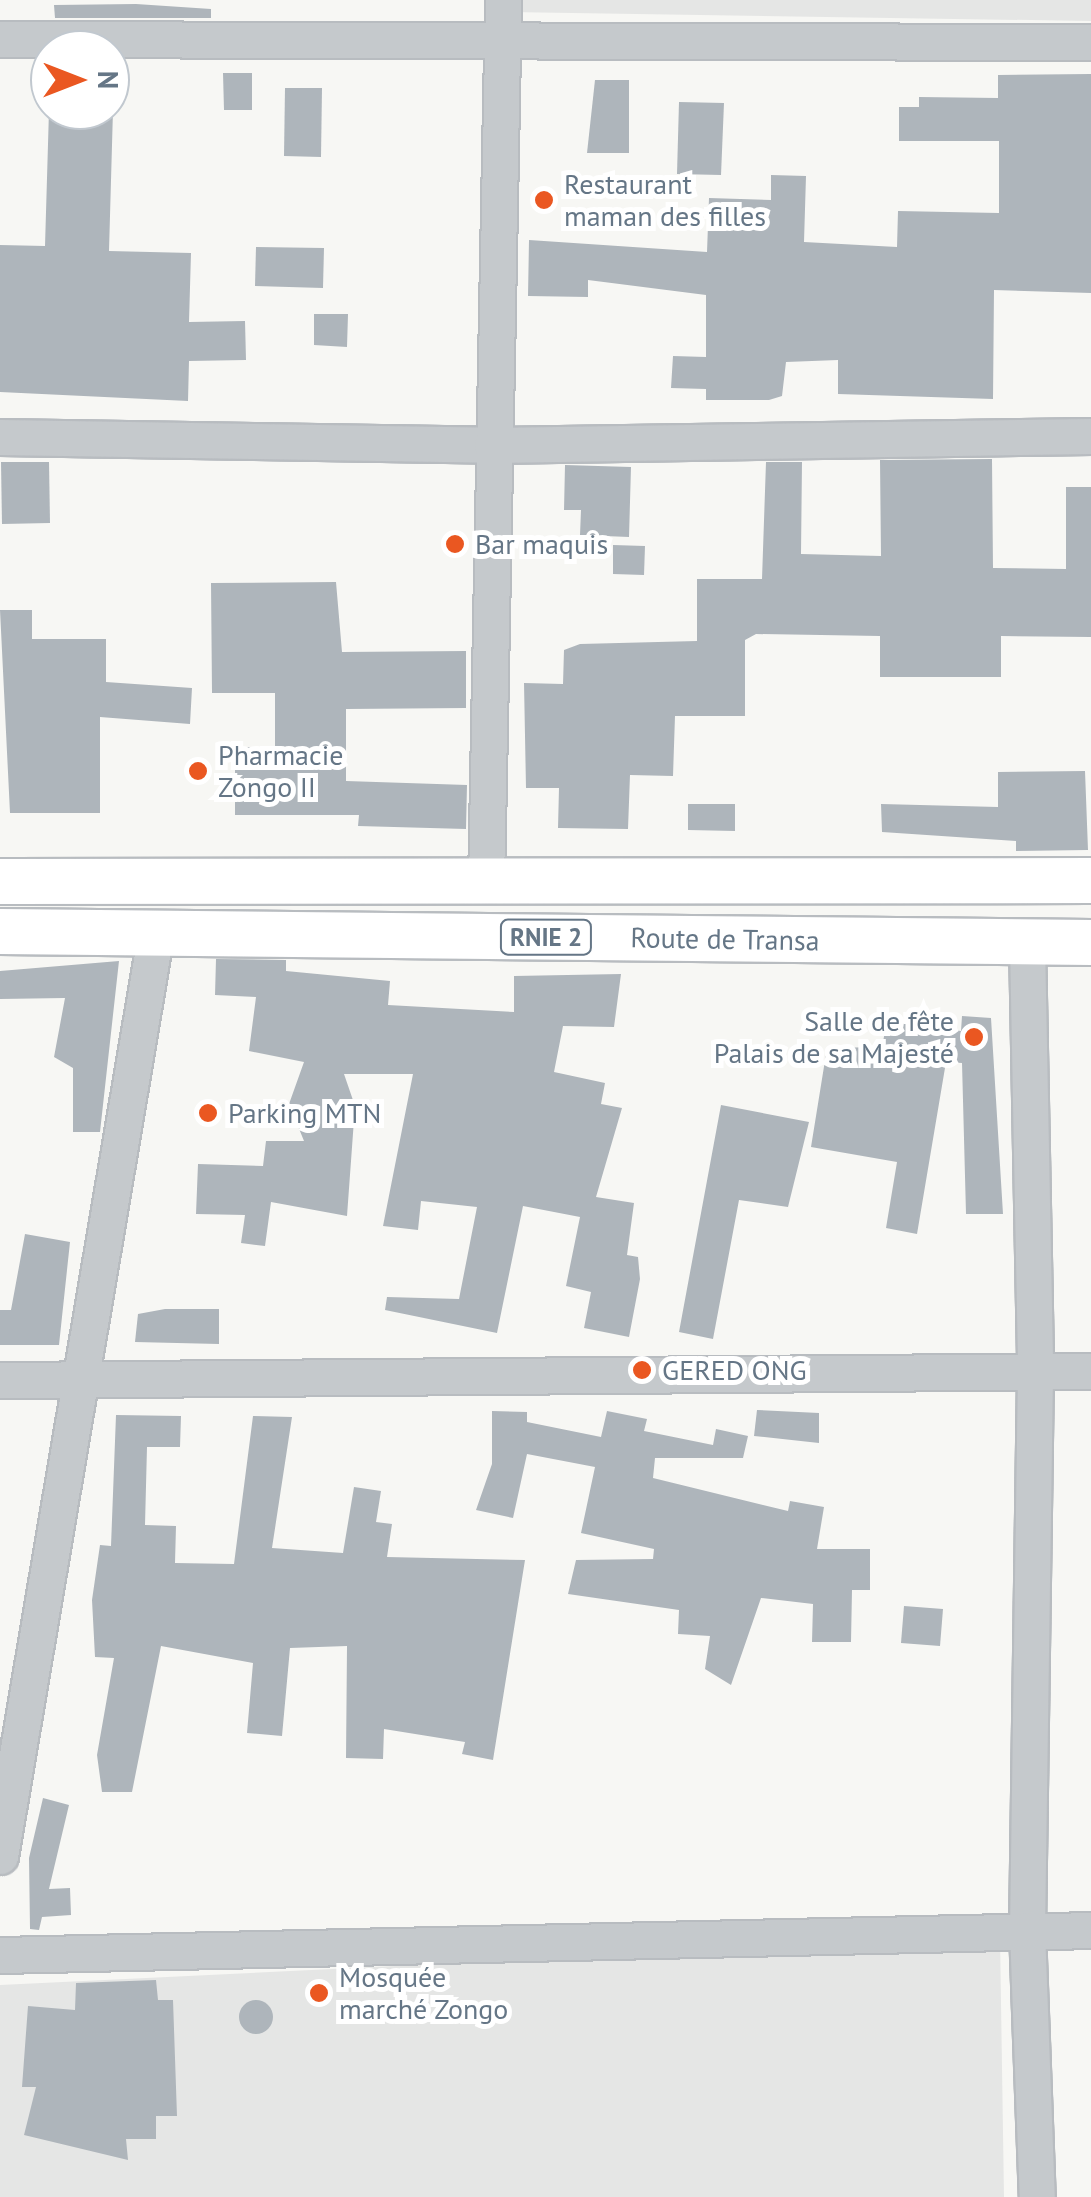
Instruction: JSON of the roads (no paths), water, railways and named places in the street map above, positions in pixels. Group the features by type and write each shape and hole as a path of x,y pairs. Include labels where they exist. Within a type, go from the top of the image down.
{"main road":[{"name":"Route de Transa","path":"0,881 1091,880"},
{"name":"Route de Transa","path":"0,932 1091,942"}],"street":[{"path":"486,882 503,0"},
{"path":"0,39 502,36 1091,42"},
{"path":"0,437 492,445 1091,436"},
{"path":"0,1856 74,1380 156,932"},
{"path":"1026,943 1035,1372 1027,1930 1037,2197"},
{"path":"0,1380 1091,1371"},
{"path":"0,1955 1091,1930"}],"place":[{"name":"Restaurant maman des filles","path":"544,200"},
{"name":"Bar maquis","path":"455,544"},
{"name":"Pharmacie Zongo II","path":"198,771"},
{"name":"Salle de fête Palais de sa Majesté","path":"974,1037"},
{"name":"Parking MTN","path":"208,1113"},
{"name":"GERED ONG","path":"642,1370"},
{"name":"Mosquée marché Zongo","path":"319,1993"}]}
